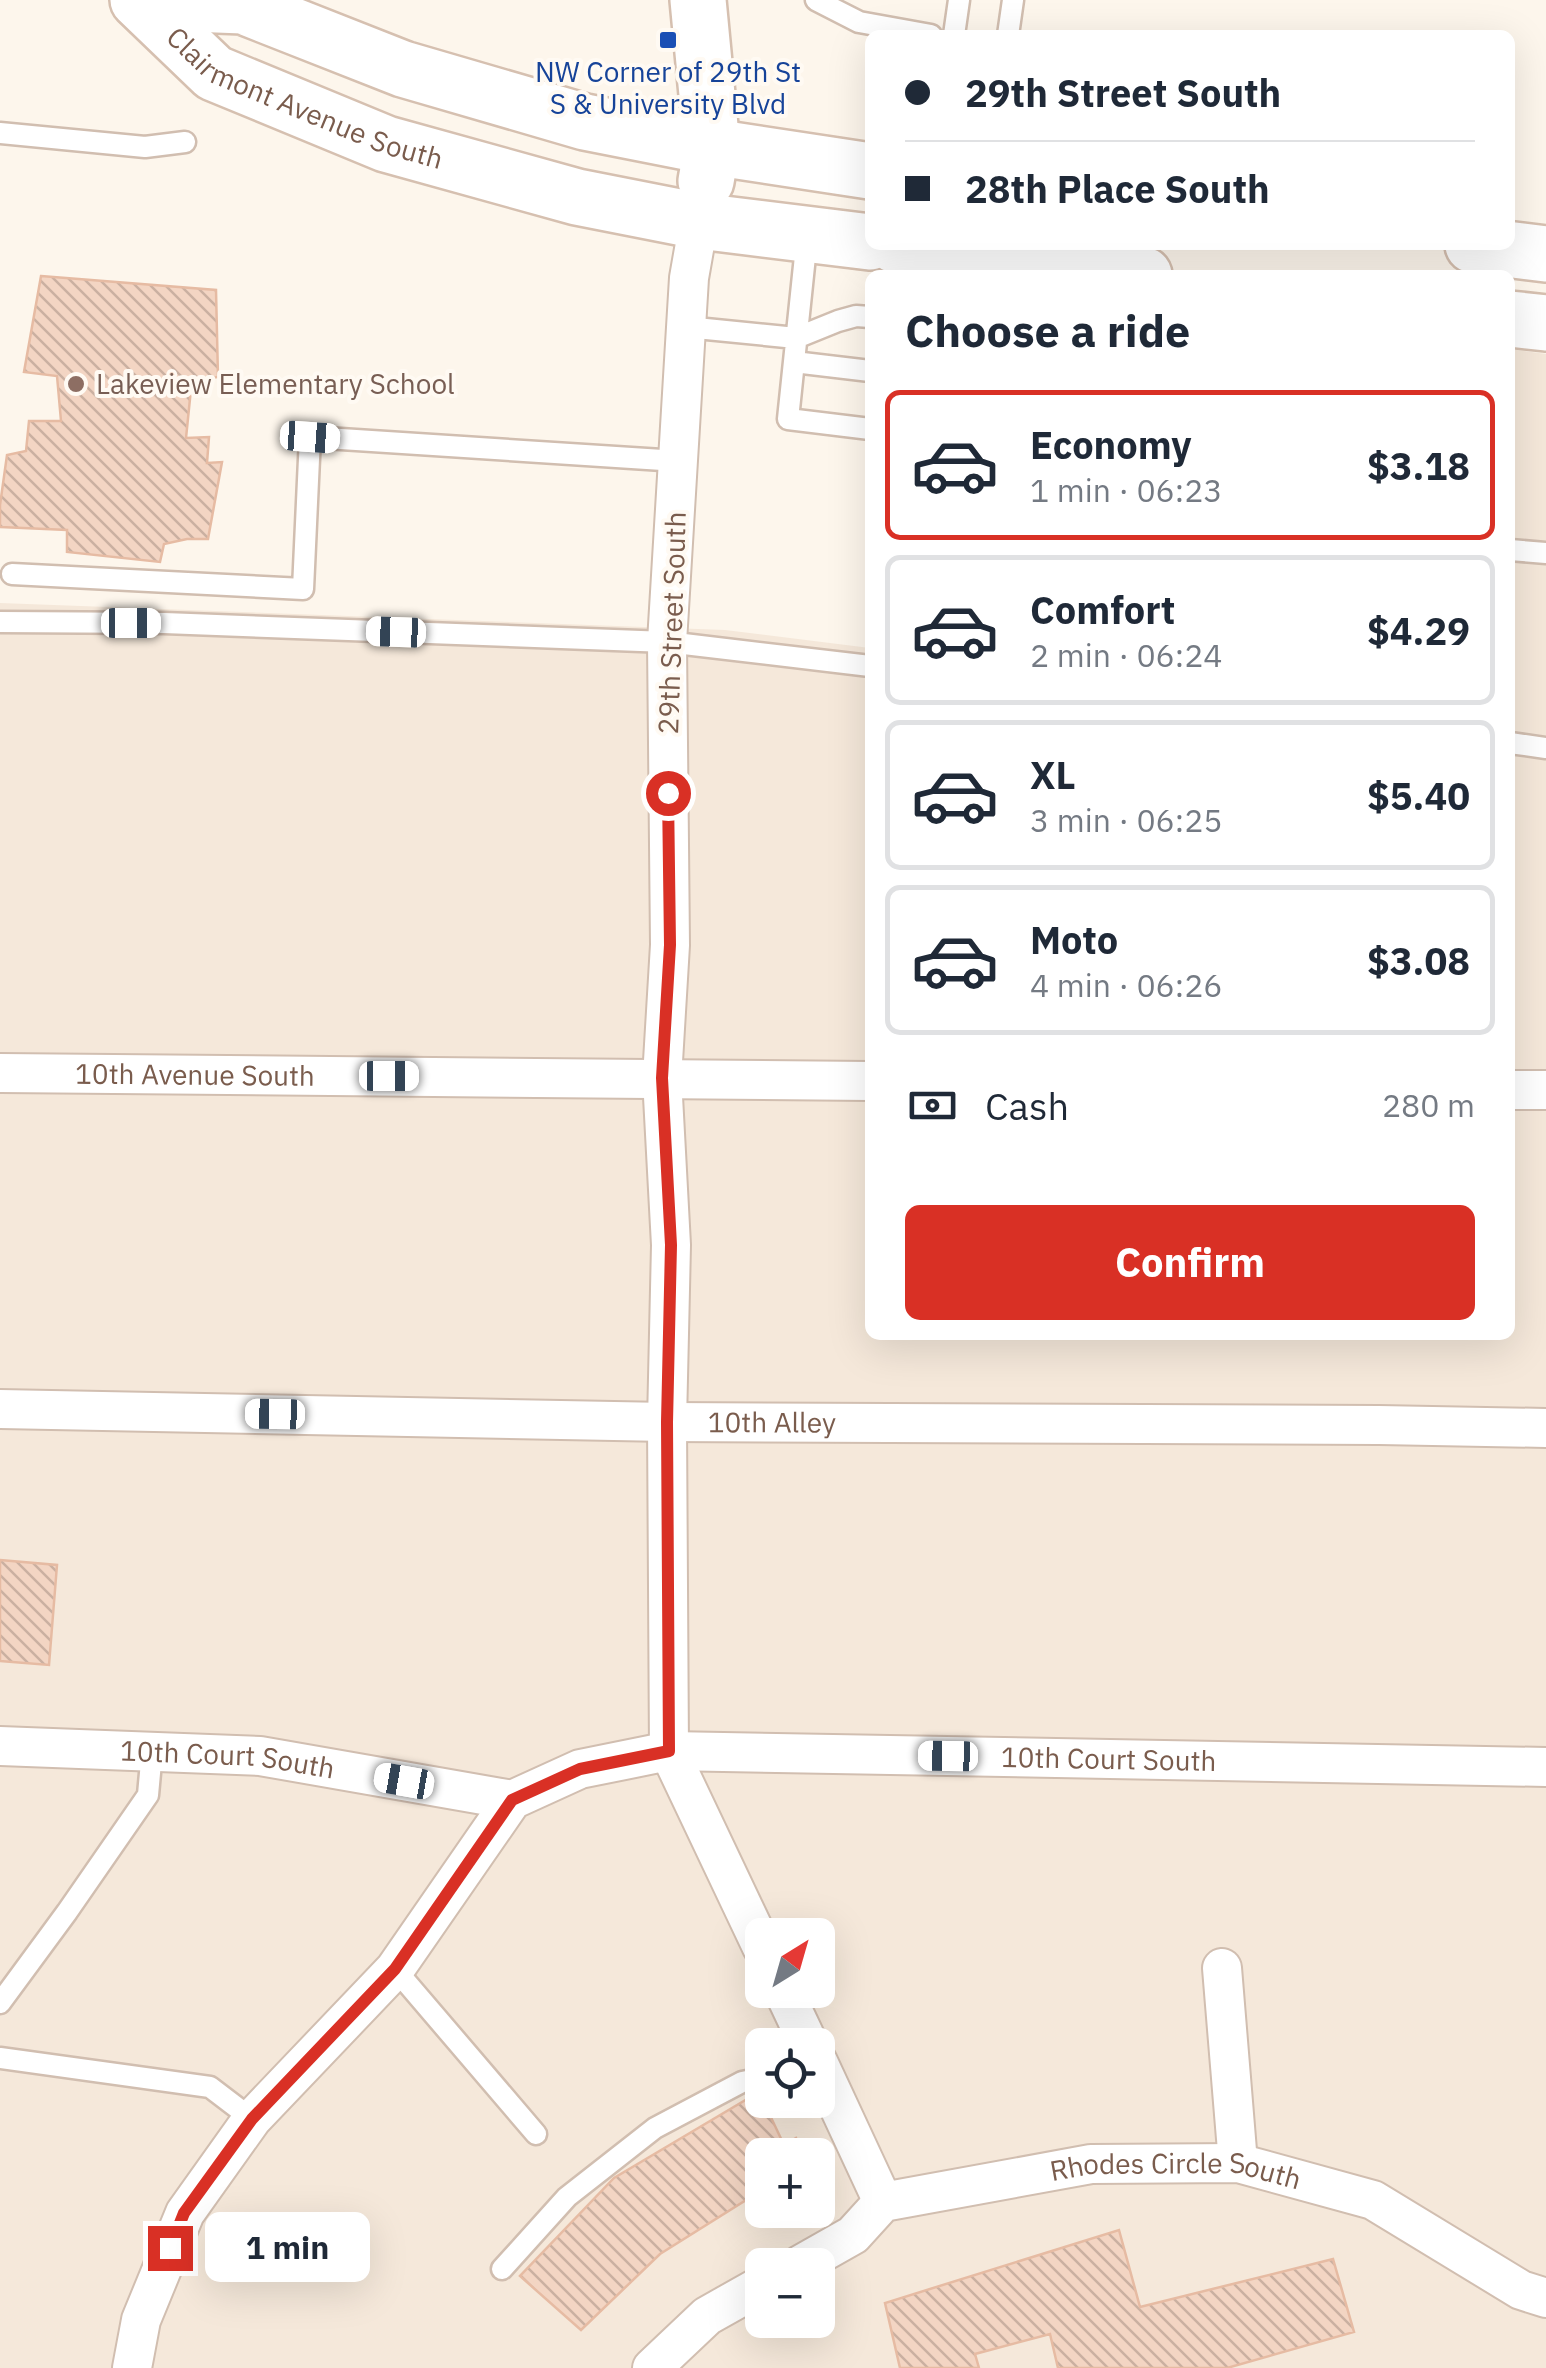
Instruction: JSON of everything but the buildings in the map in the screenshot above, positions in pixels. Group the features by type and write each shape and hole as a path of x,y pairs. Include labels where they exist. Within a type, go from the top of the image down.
{"street":[{"name":"29th Street South","path":"698,0 712,148 689,278 667,642 670,945 662,1078 671,1245 667,1422 669,1751 748,1918"},
{"name":"Clairmont Avenue South","path":"140,1 243,6 403,69 584,122 712,148 865,170"},
{"name":"Clairmont Avenue South","path":"140,1 214,74 386,144 576,197 699,221 865,241"},
{"path":"916,250 981,265 1065,270"},
{"path":"1514,250 1546,254"},
{"path":"1515,320 1546,323"},
{"name":"10th Avenue South","path":"0,1073 865,1081"},
{"path":"1515,1090 1546,1090"},
{"name":"10th Alley","path":"0,1409 667,1422 1546,1428"},
{"name":"10th Court South","path":"0,1746 260,1756 512,1800 580,1769 669,1751 1546,1767"},
{"path":"132,2368 141,2320 184,2213 252,2119 395,1969 512,1800"},
{"path":"1222,1968 1238,2163"},
{"path":"831,2248 853,2236 884,2202 835,2098"},
{"name":"Rhodes Circle South","path":"884,2202 1091,2164 1238,2163 1373,2200 1521,2290 1546,2298"},
{"path":"652,2368 707,2316 745,2295"}],"lane":[{"path":"816,0 859,22 903,30"},
{"path":"955,30 960,0"},
{"path":"1009,30 1012,0"},
{"path":"0,133 145,147 185,142"},
{"path":"807,234 788,419 865,427"},
{"path":"686,326 796,338 838,321 865,317"},
{"path":"794,362 865,370"},
{"path":"12,574 302,589 310,437 678,460"},
{"path":"1515,550 1546,553"},
{"path":"0,622 667,642 865,665"},
{"path":"1515,745 1546,748"},
{"path":"0,2004 148,1795 152,1752"},
{"path":"395,1969 536,2134"},
{"path":"0,2058 210,2087 252,2119"},
{"path":"502,2269 567,2198 655,2128 745,2081"}],"shaded area":[{"path":"1515,350 1546,354 1546,2368 0,2368 0,603 725,630 865,647 865,1340 1515,1340"}],"place":[{"name":"NW Corner of 29th St S & University Blvd","path":"668,40"},
{"name":"Lakeview Elementary School","path":"76,384"}],"route":[{"path":"170,2248 184,2213 252,2119 395,1969 512,1800 580,1769 669,1751 667,1422 671,1245 662,1078 670,945 668,793"}]}
